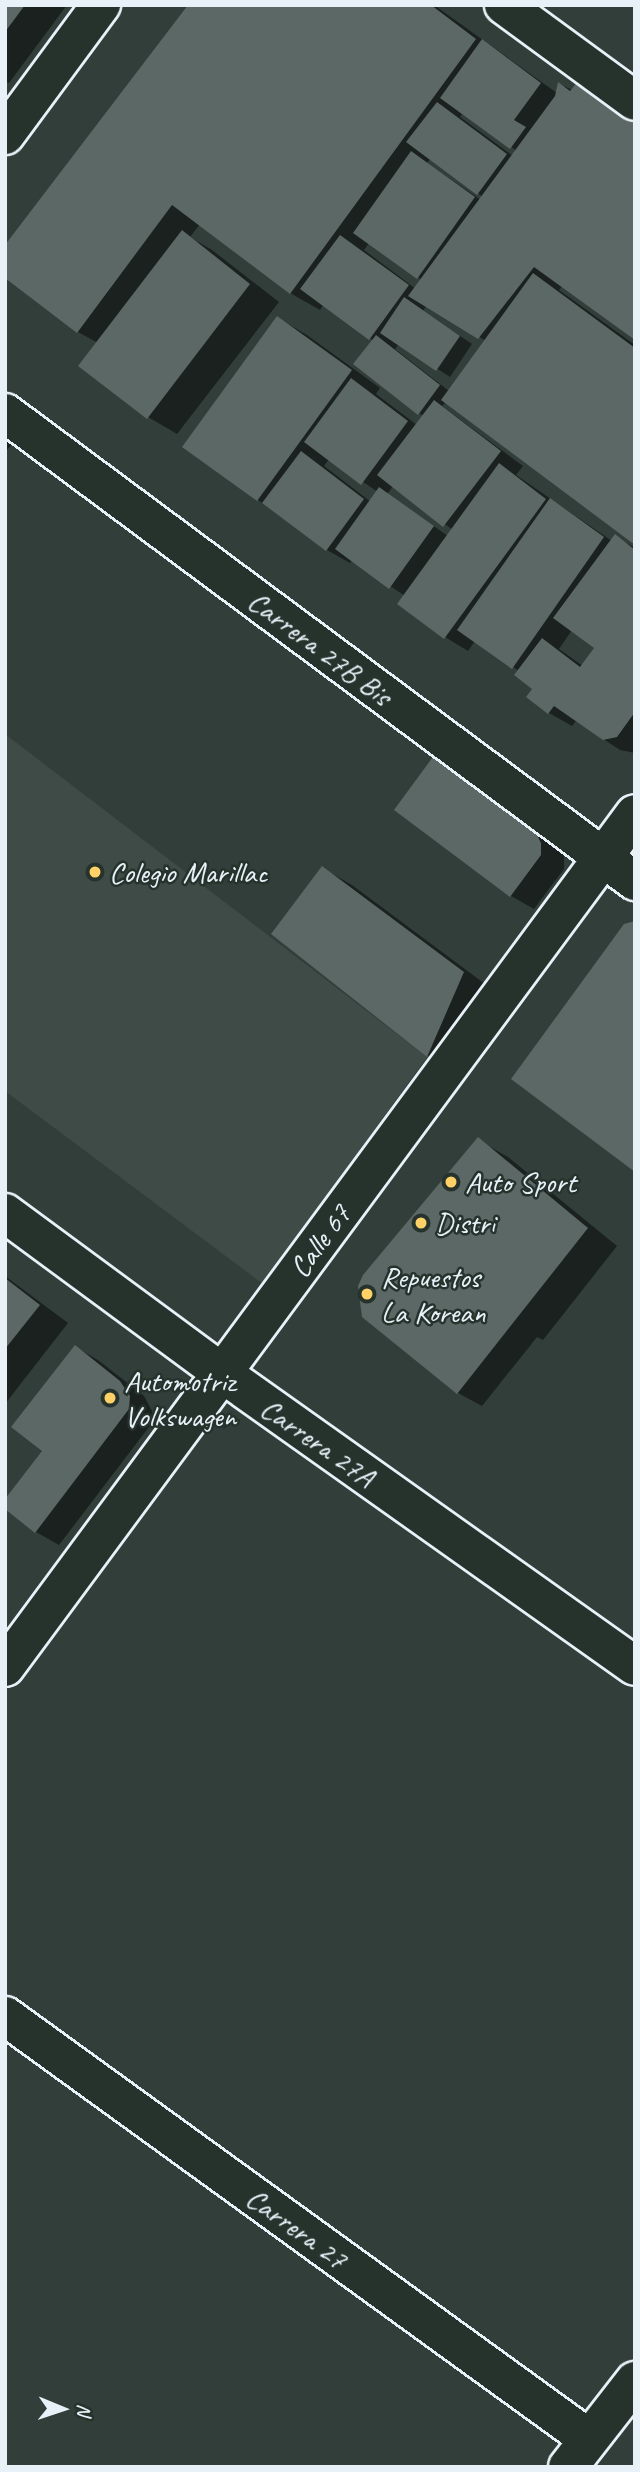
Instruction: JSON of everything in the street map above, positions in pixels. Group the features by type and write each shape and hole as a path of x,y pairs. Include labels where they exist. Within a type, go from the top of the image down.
{"street":[{"path":"5,135 101,5"},
{"path":"504,5 635,101"},
{"name":"Carrera 27B Bis","path":"5,413 635,881"},
{"name":"Calle 67","path":"5,1667 635,814"},
{"name":"Carrera 27A","path":"5,1213 222,1373 635,1666"},
{"name":"Carrera 27","path":"5,2016 578,2453"},
{"path":"578,2453 635,2381"}],"shaded area":[{"name":"Colegio Marillac","path":"5,734 427,1057 263,1284 5,1091"}],"building":[{"path":"5,5 25,5 5,32"},
{"path":"188,5 431,5 476,39 290,294 172,205 77,333 5,278 5,245"},
{"path":"482,39 541,83 514,120 526,127 510,149 440,98"},
{"path":"579,80 635,121 635,340 534,267 478,339 408,296 555,96 558,82 570,91"},
{"path":"437,102 507,154 477,195 406,142"},
{"path":"411,151 475,197 417,279 353,233"},
{"path":"182,230 250,284 147,419 78,366"},
{"path":"340,235 409,285 369,340 300,289"},
{"path":"533,273 635,348 635,545 441,400"},
{"path":"404,297 460,336 436,371 380,333"},
{"path":"277,316 352,370 257,501 182,447"},
{"path":"376,335 440,385 418,415 353,364"},
{"path":"351,378 408,421 361,485 304,442"},
{"path":"434,400 501,451 443,527 377,475"},
{"path":"301,451 364,499 326,551 262,503"},
{"path":"499,463 546,499 444,639 397,604"},
{"path":"379,487 434,526 389,589 335,549"},
{"path":"550,498 604,537 512,669 457,630"},
{"path":"615,534 635,550 635,712 617,737 603,740 554,706 548,714 526,697 532,689 514,675 542,638 580,667 594,648 553,618"},
{"path":"438,750 495,793 491,799 536,833 541,843 541,855 510,897 394,810"},
{"path":"322,866 464,972 427,1057 271,934"},
{"path":"635,921 635,1172 511,1079 624,924"},
{"path":"478,1137 588,1228 457,1394 362,1317 358,1286 363,1275"},
{"path":"5,1278 40,1305 5,1349"},
{"path":"75,1345 120,1381 130,1396 129,1409 35,1533 5,1509 5,1499 42,1451 11,1427"}],"place":[{"name":"Colegio Marillac","path":"95,872"},
{"name":"Auto Sport","path":"451,1182"},
{"name":"Distri","path":"421,1223"},
{"name":"Repuestos La Korean","path":"367,1294"},
{"name":"Automotriz Volkswagen","path":"110,1398"}]}
